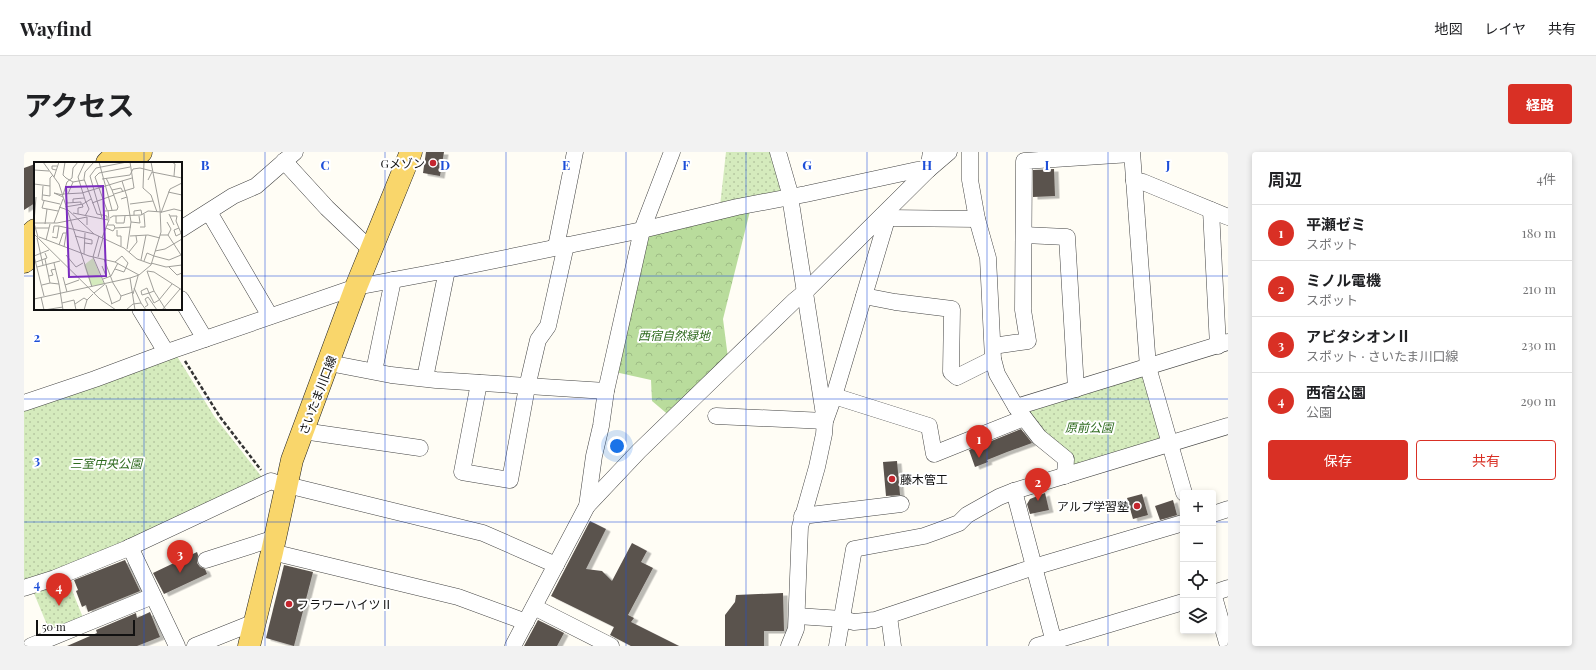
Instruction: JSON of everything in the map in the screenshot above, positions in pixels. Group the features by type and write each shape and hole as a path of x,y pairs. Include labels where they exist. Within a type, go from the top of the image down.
{"main road":[{"path":"108,162 118,152"},
{"path":"131,162 141,152"},
{"name":"さいたま川口線","path":"249,646 274,545 281,485 329,363 356,287 411,152"},
{"path":"24,240 34,231"},
{"path":"24,262 34,253"}],"street":[{"path":"479,383 462,472 510,480 527,387 538,340 548,326 575,152"},
{"path":"587,506 594,456 606,391 642,230 672,152"},
{"path":"778,152 790,196 825,421 824,434 817,467 800,527 796,629 789,646"},
{"path":"928,170 931,152"},
{"path":"513,646 587,506 679,412 794,301 889,213 928,170 950,152"},
{"path":"970,152 970,180 977,219 988,258 993,353 997,374 1020,412 1039,437 1066,459 1065,476"},
{"path":"864,296 895,302 952,309 951,372 958,377 993,353 1028,341 1023,310 1024,161 1132,153 1148,367 1183,490"},
{"path":"182,228 233,196 256,186 290,156 327,208 371,250"},
{"path":"24,403 356,287 448,270 642,230 737,207 917,170 928,170"},
{"path":"1134,181 1143,182 1228,217"},
{"path":"834,396 929,426 934,454 1020,412 1076,389 1223,344 1211,210"},
{"path":"209,212 270,316"},
{"path":"889,213 977,219"},
{"path":"825,421 834,396 889,213"},
{"path":"1024,235 1067,237 1076,389"},
{"path":"425,378 448,270"},
{"path":"374,371 393,280"},
{"path":"182,301 205,339"},
{"path":"141,310 172,351"},
{"path":"329,363 406,377 527,387 606,391"},
{"path":"716,416 825,421"},
{"path":"837,646 854,549 924,536 959,523 967,515 998,497 1014,491 1228,426"},
{"path":"303,431 420,448"},
{"path":"24,588 55,578 281,485 483,533 556,565"},
{"path":"1014,491 1055,643"},
{"path":"802,516 901,504"},
{"path":"1216,513 1228,509"},
{"path":"797,616 866,622 889,616 1034,568 1180,524"},
{"path":"206,560 274,545 458,597 526,622"},
{"path":"130,546 177,646"},
{"path":"1216,592 1228,588"},
{"path":"30,646 153,596"},
{"path":"1214,598 1228,646"},
{"path":"1037,646 1055,643 1180,603"},
{"path":"534,607 611,646"},
{"path":"889,616 894,646"},
{"path":"195,646 255,622"}],"path":[{"path":"172,351 220,417 281,485"}],"green space":[{"path":"726,152 772,152 783,191 720,206"},
{"name":"西宿自然緑地","path":"750,211 723,319 728,358 671,417 652,401 651,380 615,372 646,234"},
{"name":"三室中央公園","path":"175,353 214,416 265,481 57,571 24,583 24,406"},
{"name":"原前公園","path":"1144,373 1165,439 1069,472 1024,411"},
{"path":"67,578 84,620 50,632 33,591"}],"building":[{"name":"Gメゾン","path":"426,152 444,152 440,176 423,173"},
{"path":"34,164 34,204 24,210 24,168"},
{"path":"1054,169 1055,196 1033,197 1033,170"},
{"path":"1021,429 1032,443 987,460 988,462 975,467 969,450"},
{"name":"藤木管工","path":"897,461 900,495 886,496 883,462"},
{"path":"1045,493 1049,510 1030,514 1027,504 1030,499"},
{"name":"アルプ学習塾","path":"1142,494 1148,515 1133,519 1127,498"},
{"path":"1173,500 1177,515 1160,520 1155,506"},
{"path":"590,521 606,529 586,569 602,571 612,581 632,543 647,551 641,562 653,568 628,615 634,618 631,622 679,646 631,646 610,635 614,627 551,596"},
{"path":"197,552 197,563 200,567 205,569 207,574 164,594 153,573"},
{"path":"125,560 140,591 88,612 86,605 82,607 76,591 78,590 74,580"},
{"name":"フラワーハイツⅡ","path":"284,565 313,572 294,646 266,638"},
{"path":"783,593 784,631 764,631 764,646 725,646 725,615 735,602 736,595"},
{"path":"150,612 160,637 137,646 67,646 97,633 96,630 136,613 137,618"},
{"path":"538,620 564,633 557,646 524,646"}],"place":[{"name":"Gメゾン","path":"433,163"},
{"name":"平瀬ゼミ","path":"979,458"},
{"name":"藤木管工","path":"892,479"},
{"name":"ミノル電機","path":"1038,501"},
{"name":"アルプ学習塾","path":"1137,506"},
{"name":"アビタシオンⅡ","path":"180,573"},
{"name":"フラワーハイツⅡ","path":"289,604"},
{"name":"西宿公園","path":"59,606"}]}
